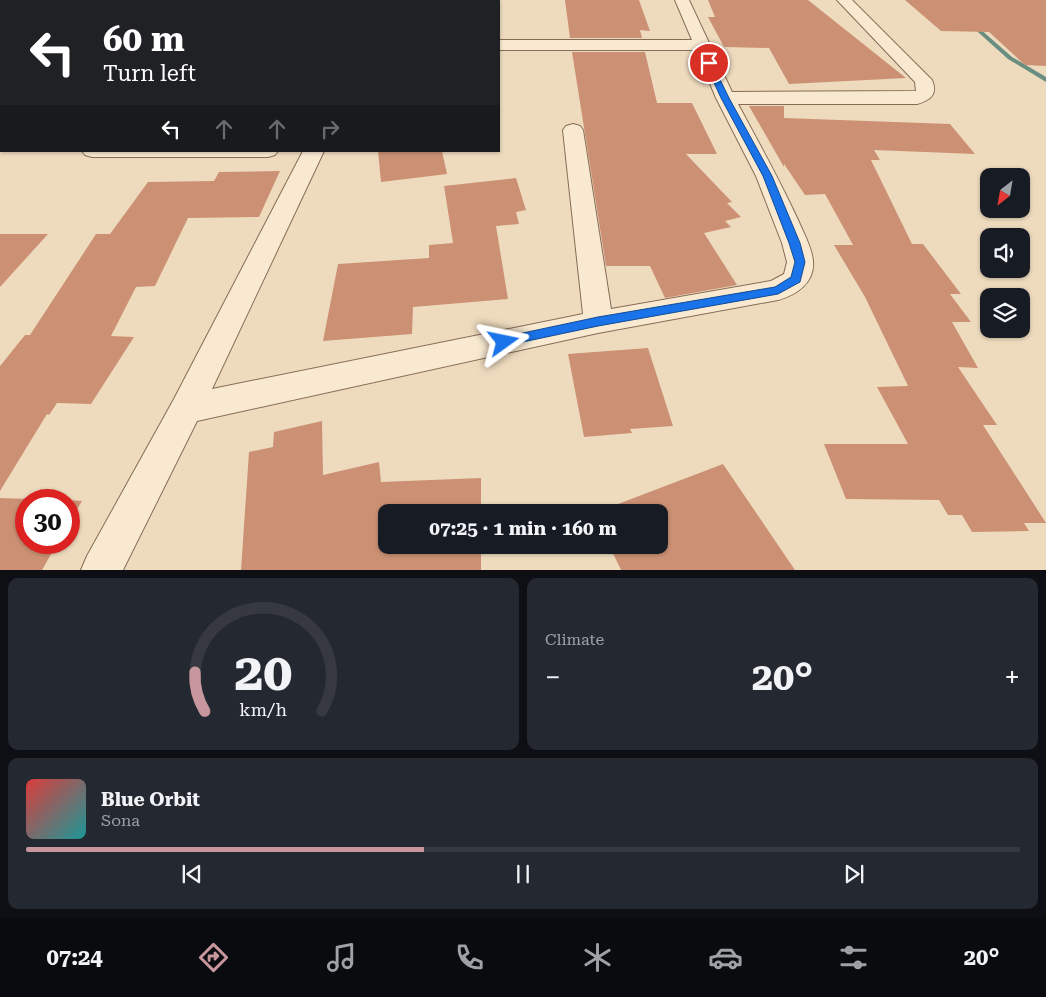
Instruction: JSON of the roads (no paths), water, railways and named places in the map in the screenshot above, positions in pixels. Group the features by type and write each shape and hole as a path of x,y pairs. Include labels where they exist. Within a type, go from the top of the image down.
{"street":[{"path":"186,409 598,322 778,290 796,279 800,262 795,243 767,176 725,98 682,0"},
{"path":"725,98 917,98 924,94 926,87 923,80 844,0"},
{"path":"500,45 701,45"},
{"path":"573,130 598,322"},
{"path":"103,152 191,152"},
{"path":"101,570 186,409 314,152"}],"waterway":[{"path":"971,23 1010,58 1046,80"}]}
